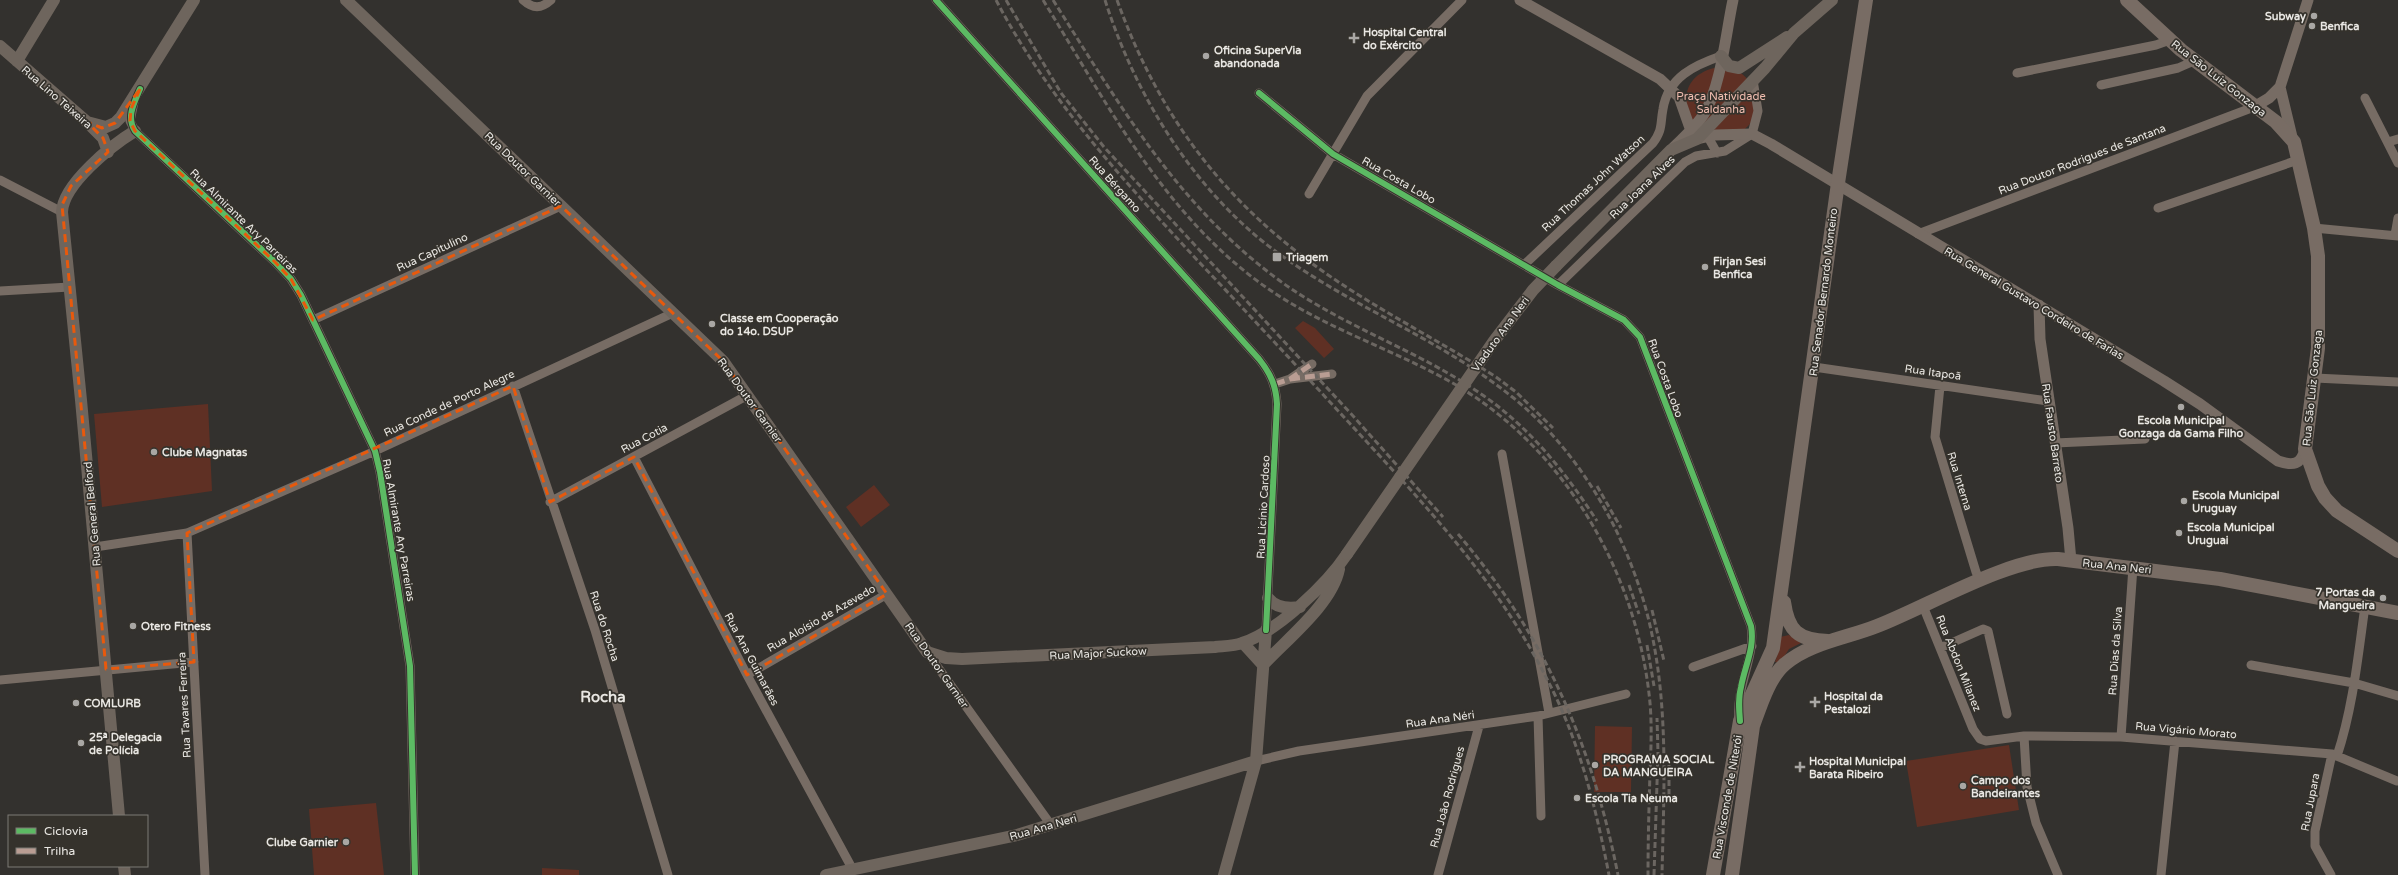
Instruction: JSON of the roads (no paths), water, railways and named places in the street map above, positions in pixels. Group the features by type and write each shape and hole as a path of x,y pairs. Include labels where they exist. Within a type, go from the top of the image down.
{"main road":[{"path":"17,61 54,0"},
{"path":"87,122 102,128 115,123 140,88 194,0"},
{"name":"Rua Doutor Garnier","path":"346,0 723,361 927,652"},
{"path":"1699,135 1753,80 1794,33 1832,0"},
{"name":"Rua Senador Bernardo Monteiro","path":"1782,584 1814,367 1838,183 1866,0"},
{"name":"Rua São Luiz Gonzaga","path":"2127,0 2194,61 2284,129 2294,142 2314,228 2319,296 2315,378 2305,449 2318,486 2325,498 2337,511 2398,551"},
{"path":"1721,56 1729,66 1739,68 1764,50 1794,33"},
{"name":"Rua Lino Teixeira","path":"0,46 87,122 103,138 108,152"},
{"path":"62,212 64,199 71,186 108,152 135,131"},
{"name":"Viaduto Ana Neri","path":"1266,630 1300,607 1343,559 1494,341 1533,290 1671,150 1699,135"},
{"name":"Rua General Belford","path":"62,212 120,815"},
{"name":"Viaduto Ana Neri","path":"1263,665 1310,618 1335,581 1343,559"},
{"name":"Rua Ana Neri","path":"1848,637 1980,581 2040,560 2071,561 2133,567 2220,579 2398,613"},
{"path":"1782,584 1787,620 1792,629 1803,638 1817,640 1848,637"},
{"name":"Rua Visconde de Niterói","path":"1713,875 1740,721 1773,648 1782,584"},
{"path":"1268,598 1278,606 1292,608 1300,607"},
{"name":"Rua Licínio Cardoso","path":"1224,875 1256,761 1266,630"},
{"name":"Rua Major Suckow","path":"927,652 946,658 962,659 1179,649 1243,643 1266,630"},
{"name":"Rua Visconde de Niterói","path":"1732,875 1753,726 1758,708 1783,665 1800,653 1848,637"},
{"path":"1243,643 1263,665"},
{"name":"Rua Ana Neri","path":"826,875 994,841 1051,825 1256,761"}],"street":[{"path":"523,0 532,7 537,8 546,5 551,0"},
{"name":"Rua Bérgamo","path":"936,0 1259,359 1275,384"},
{"path":"1309,194 1372,89 1462,0"},
{"path":"1520,0 1660,79 1680,97 1699,135 1717,153"},
{"path":"1699,135 1704,113 1714,91 1733,0"},
{"path":"2254,107 2269,98 2280,88 2308,0"},
{"path":"2017,73 2156,45 2170,40"},
{"path":"1671,88 1688,69 1721,56"},
{"path":"2101,85 2178,68 2194,61"},
{"path":"1699,135 1752,134 1758,111 1753,80"},
{"path":"135,131 130,120 131,109 140,88"},
{"name":"Rua Thomas John Watson","path":"1525,264 1653,143 1661,131 1663,109 1671,88"},
{"path":"2280,88 2294,142"},
{"name":"Rua Costa Lobo","path":"1259,93 1333,154 1525,264 1558,285 1624,320 1640,337 1751,626 1752,646 1740,687 1738,703 1740,721"},
{"path":"2366,98 2398,163"},
{"name":"Rua Doutor Rodrigues de Santana","path":"1918,234 2254,107"},
{"name":"Rua Almirante Ary Parreiras","path":"135,131 275,262 291,279 313,320 375,451 383,486 410,666 415,875"},
{"name":"Rua General Gustavo Cordeiro de Farias","path":"1752,134 1838,183 1918,234 2039,305 2200,404 2278,461 2290,465 2299,463 2303,458 2305,449"},
{"name":"Rua Joana Alves","path":"1558,285 1685,162 1696,156 1725,151 1752,134"},
{"path":"2388,142 2398,139"},
{"path":"2158,208 2298,160"},
{"path":"0,180 62,212"},
{"name":"Rua Capitulino","path":"313,320 561,206"},
{"path":"2314,228 2396,236 2398,218"},
{"path":"0,291 70,287"},
{"name":"Rua Fausto Barreto","path":"2039,305 2040,339 2068,528 2071,561"},
{"name":"Rua Conde de Porto Alegre","path":"95,547 187,533 375,451 673,313"},
{"path":"1290,379 1312,364"},
{"name":"Rua Itapoã","path":"1814,367 2048,401"},
{"path":"1275,384 1290,379 1332,374"},
{"path":"2315,378 2398,382"},
{"name":"Rua Licínio Cardoso","path":"1266,630 1278,404 1275,384"},
{"name":"Rua do Rocha","path":"513,386 550,502 595,630 668,875"},
{"name":"Rua Interna","path":"1940,386 1935,437 1973,565 1980,581"},
{"name":"Rua Cotia","path":"550,502 748,395"},
{"path":"2055,443 2146,439"},
{"path":"1502,454 1549,713"},
{"name":"Rua Ana Guimarães","path":"634,457 747,675 853,870"},
{"name":"Rua Tavares Ferreira","path":"187,533 205,875"},
{"name":"Rua Dias da Silva","path":"2121,737 2133,567"},
{"name":"Rua Aloísio de Azevedo","path":"747,675 887,594"},
{"name":"Rua Abdon Milanez","path":"1923,606 1973,729"},
{"name":"Rua Jupara","path":"2330,875 2315,846 2314,831 2334,755 2343,738 2354,683 2365,606"},
{"path":"1940,648 1982,629 1988,631 2007,714"},
{"path":"1693,667 1752,646"},
{"name":"Rua Doutor Garnier","path":"927,652 1051,825"},
{"path":"0,680 194,662"},
{"path":"2251,665 2354,683 2398,696"},
{"name":"Rua Ana Néri","path":"1256,761 1299,751 1479,726 1538,716 1626,694"},
{"path":"1538,716 1541,816"},
{"name":"Rua João Rodrigues","path":"1438,875 1479,726"},
{"name":"Rua Vigário Morato","path":"1973,729 1980,739 1986,741 2024,736 2121,737 2334,755 2397,781"},
{"path":"2024,736 2027,787 2036,823 2058,875"},
{"path":"2161,875 2175,741"}],"railway":[{"path":"996,0 1039,71 1088,137 1171,231 1428,510 1475,566 1497,596 1517,626 1536,659 1554,693 1573,737 1588,782 1609,875"},
{"path":"1006,0 1061,93 1104,147 1354,417 1443,517"},
{"path":"1043,0 1136,149 1161,184 1188,217 1219,248 1252,277 1276,294 1324,321 1449,381 1490,408 1527,440 1560,477 1588,518 1611,561 1630,607 1643,655 1651,720 1648,875"},
{"path":"1053,0 1126,114 1152,150 1179,185 1208,218 1240,249 1276,278 1301,295 1326,310 1433,365 1484,396 1532,437 1560,469 1597,521"},
{"path":"1105,0 1131,67 1166,131 1209,190 1234,216 1261,240 1322,282 1419,336 1482,374 1534,416 1555,438 1592,487 1622,542 1643,599 1652,633 1658,667 1663,736 1664,805 1662,875"},
{"path":"1117,0 1135,44 1154,84 1177,122 1202,158 1230,191 1261,222 1296,251 1334,279 1496,377 1516,392 1553,428"},
{"path":"1597,486 1621,528"},
{"path":"1458,534 1489,573 1516,612 1540,652 1561,694 1579,736 1594,781 1607,827 1618,875"},
{"path":"1629,585 1639,614"},
{"path":"1652,610 1664,661"},
{"path":"1647,645 1654,686"},
{"path":"1654,875 1658,753 1657,718"},
{"path":"1669,765 1669,795"}],"place":[{"name":"Subway","path":"2314,16"},
{"name":"Benfica","path":"2312,26"},
{"name":"Hospital Central do Exército","path":"1354,38"},
{"name":"Oficina SuperVia abandonada","path":"1206,56"},
{"name":"Triagem","path":"1277,257"},
{"name":"Firjan Sesi Benfica","path":"1705,267"},
{"name":"Classe em Cooperação do 14o. DSUP","path":"712,324"},
{"name":"Escola Municipal Gonzaga da Gama Filho","path":"2181,407"},
{"name":"Clube Magnatas","path":"154,452"},
{"name":"Escola Municipal Uruguay","path":"2184,501"},
{"name":"Escola Municipal Uruguai","path":"2179,533"},
{"name":"7 Portas da Mangueira","path":"2383,598"},
{"name":"Otero Fitness","path":"133,626"},
{"name":"Hospital da Pestalozi","path":"1815,702"},
{"name":"COMLURB","path":"76,703"},
{"name":"25ª Delegacia de Polícia","path":"81,743"},
{"name":"PROGRAMA SOCIAL DA MANGUEIRA","path":"1595,765"},
{"name":"Hospital Municipal Barata Ribeiro","path":"1800,767"},
{"name":"Campo dos Bandeirantes","path":"1963,786"},
{"name":"Escola Tia Neuma","path":"1577,798"},
{"name":"Clube Garnier","path":"346,842"}],"district":[{"name":"Rocha","path":"603,697"}],"park label":[{"name":"Praça Natividade Saldanha","path":"1721,102"}]}
